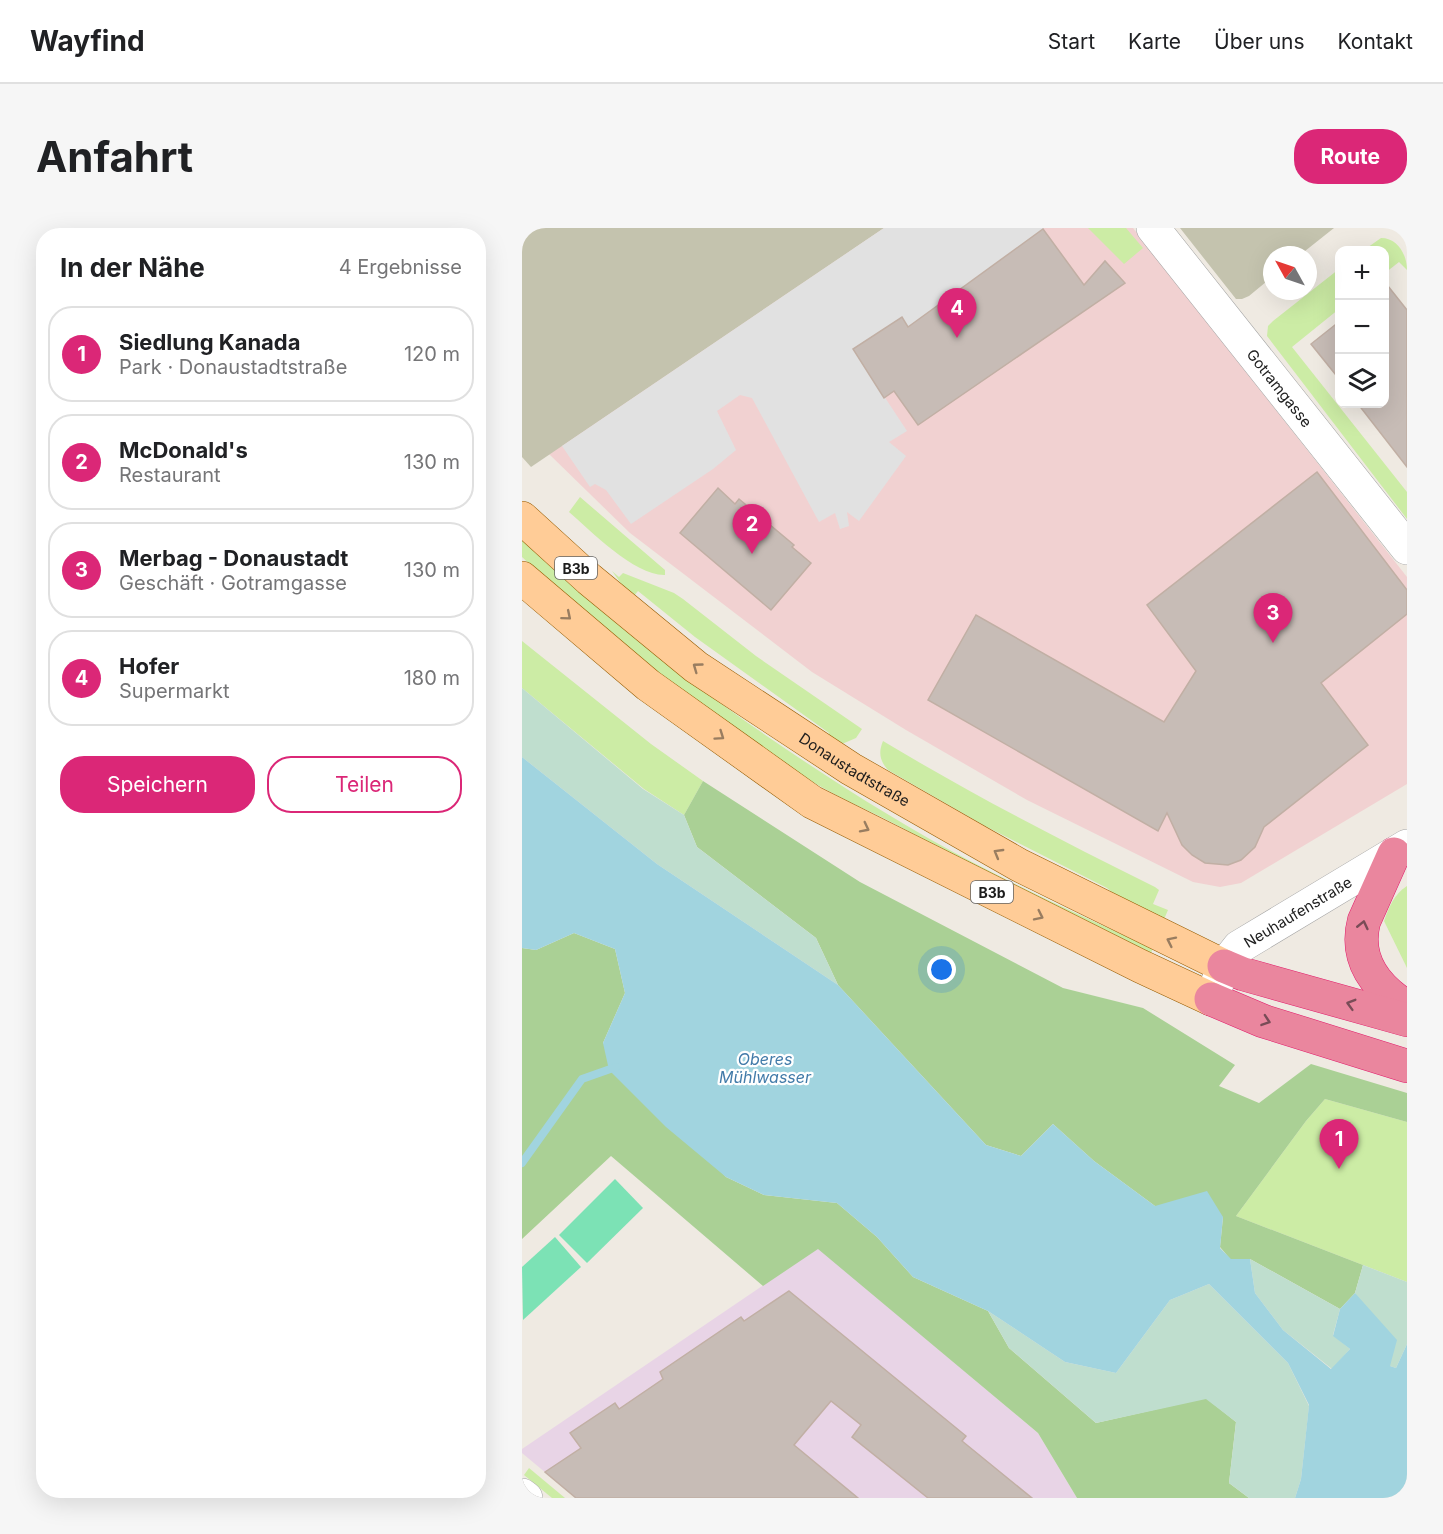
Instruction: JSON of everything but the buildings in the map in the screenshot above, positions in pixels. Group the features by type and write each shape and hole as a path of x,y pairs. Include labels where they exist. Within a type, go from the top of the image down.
{"highway":[{"path":"1401,850 1364,921 1361,931 1361,948 1371,975 1391,997 1407,1007"},
{"path":"1224,966 1243,974 1407,1020"},
{"path":"1212,999 1263,1021 1407,1066"}],"main road":[{"name":"Donaustadtstraße","path":"522,518 589,579 696,667 851,769 1019,865 1224,966"},
{"name":"B3b","path":"522,578 648,685 812,802 1130,961 1212,999"}],"street":[{"name":"Gotramgasse","path":"1153,228 1407,548"},
{"name":"Neuhaufenstraße","path":"1212,999 1224,966 1239,947 1401,850"},
{"path":"522,1495 525,1498"}],"shaded area":[{"path":"522,228 884,228 531,467 522,457"},
{"path":"884,228 1133,228 1407,577 1407,784 1241,883 1220,887 1193,882 1027,800 812,672 630,533 549,454"},
{"path":"884,228 1044,228 908,327 902,318 853,349 907,431 889,442 906,456 859,521 847,512 849,526 840,529 835,513 819,522 752,398 740,395 717,411 736,450 713,469 631,524 606,490 595,484 590,487 562,446"},
{"path":"1180,228 1334,228 1311,246 1263,246 1263,284 1249,296 1236,299"},
{"path":"522,688 643,789 684,815 697,847 816,938 838,985 657,864 522,757"},
{"path":"818,1248 1038,1433 1077,1498 576,1498 522,1453 522,1449"},
{"path":"1250,1259 1340,1309 1333,1335 1350,1349 1332,1369 1283,1330 1255,1293"},
{"path":"1363,1265 1407,1282 1407,1344 1396,1368 1390,1366 1355,1293"},
{"path":"1209,1284 1288,1363 1309,1406 1301,1479 1295,1498 1249,1498 1229,1483 1236,1422 1206,1399 1096,1423 1009,1348 988,1311 1065,1362 1116,1373 1170,1300"}],"green space":[{"path":"1088,228 1126,228 1143,248 1124,264"},
{"path":"1381,238 1397,244 1403,253 1407,270 1399,262 1389,270 1389,246 1370,246"},
{"path":"1335,272 1335,312 1292,347 1335,401 1335,408 1340,408 1407,492 1407,519 1267,336 1268,326 1300,300 1317,300 1317,286"},
{"path":"580,497 665,570 665,575 653,573 627,561 569,512"},
{"path":"522,540 603,613 660,658 748,723 830,778 943,846 1039,896 1153,948 1151,953 1028,894 835,794 774,757 668,680 534,568 522,557"},
{"path":"612,571 619,577 623,573 674,593 756,656 862,729 856,738 842,744 826,738 829,733 695,637 638,591 634,596 630,596"},
{"path":"522,641 651,744 703,781 684,815 644,789 522,688"},
{"path":"883,741 1017,817 1155,887 1159,890 1153,904 1168,910 1162,924 1131,909 1107,888 985,826 888,770 881,757"},
{"path":"703,781 860,882 1063,988 1143,1008 1235,1065 1219,1086 1259,1103 1311,1064 1407,1093 1407,1122 1325,1099 1306,1121 1236,1216 1363,1265 1355,1293 1340,1309 1250,1259 1231,1260 1220,1247 1223,1217 1155,1206 1094,1161 1053,1124 1021,1156 986,1145 838,985 816,938 697,847 684,815"},
{"path":"1407,886 1407,968 1384,921 1395,897"},
{"path":"574,933 615,949 625,993 603,1043 726,1177 764,1195 837,1203 877,1237 913,1277 988,1311 1009,1348 1096,1423 1206,1398 1236,1422 1229,1483 1249,1498 1077,1498 1038,1433 818,1249 763,1286 611,1156 522,1239 522,948 536,950"},
{"path":"1325,1099 1407,1122 1407,1282 1236,1216 1306,1121"},
{"path":"615,1179 643,1208 587,1263 559,1235"},
{"path":"555,1237 581,1267 523,1320 522,1267"},
{"path":"529,1468 565,1498 552,1498 524,1475"}],"water":[{"name":"Oberes Mühlwasser","path":"522,757 657,864 838,985 986,1145 1021,1156 1053,1124 1094,1161 1155,1206 1207,1191 1223,1217 1220,1248 1231,1259 1250,1259 1255,1293 1283,1330 1331,1369 1350,1349 1333,1336 1340,1309 1355,1293 1397,1340 1390,1366 1396,1368 1407,1344 1407,1498 1295,1498 1301,1479 1309,1405 1288,1363 1209,1284 1170,1300 1116,1373 1065,1362 988,1311 913,1277 877,1237 837,1203 764,1195 726,1177 666,1127 609,1070 603,1043 625,993 615,949 574,933 536,950 522,948"}],"waterway":[{"path":"522,1163 582,1079 616,1067"}],"place":[{"name":"Hofer","path":"957,338"},
{"name":"McDonald's","path":"752,554"},
{"name":"Merbag - Donaustadt","path":"1273,643"},
{"name":"Siedlung Kanada","path":"1339,1169"}]}
